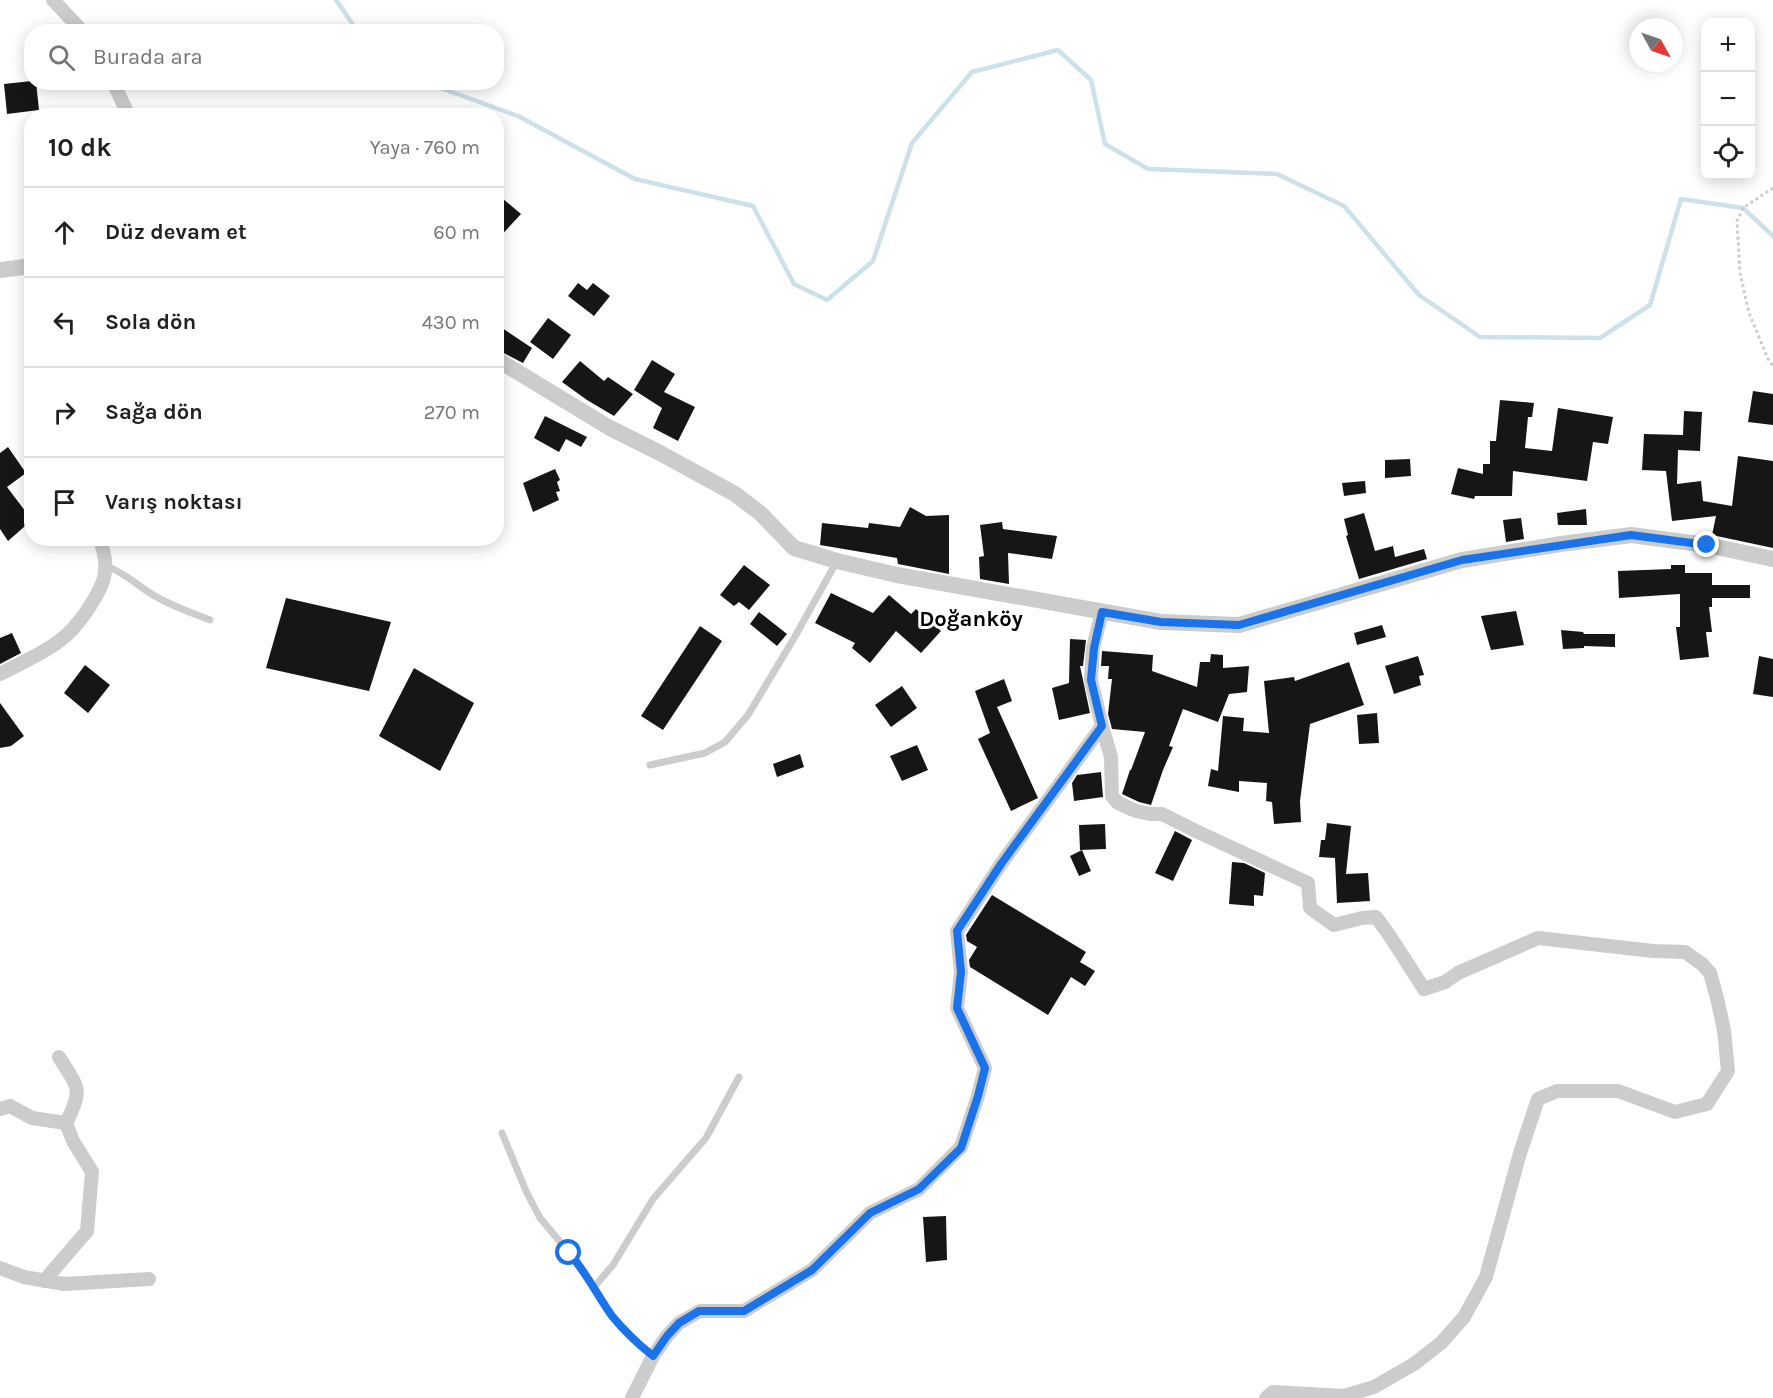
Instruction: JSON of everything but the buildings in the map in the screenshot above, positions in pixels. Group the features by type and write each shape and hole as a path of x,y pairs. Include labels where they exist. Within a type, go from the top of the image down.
{"street":[{"path":"53,0 75,24"},
{"path":"117,90 125,108"},
{"path":"0,270 24,267"},
{"path":"504,364 610,428 735,494 760,513 794,548 897,575 1161,622 1239,625 1462,560 1631,535 1707,545 1773,559"},
{"path":"0,674 57,643 80,622 101,590 105,577 105,556 102,546"},
{"path":"1102,612 1094,648 1091,680 1111,758 1112,796 1118,803 1136,811 1162,814 1308,883 1310,908 1334,925 1376,917 1424,989 1445,982 1458,973 1538,938 1685,952 1710,973 1718,998 1728,1071 1707,1104 1675,1112 1618,1091 1557,1091 1538,1100 1520,1153 1486,1277 1464,1317 1441,1343 1414,1364 1374,1386 1344,1396 1274,1392 1266,1398"},
{"path":"633,1398 653,1356 679,1323 699,1311 744,1311 812,1270 870,1213 919,1189 961,1148 985,1068 957,1008 961,972 957,931 989,881 1102,726"},
{"path":"44,1281 87,1231 92,1172 66,1124 76,1103 77,1088 59,1057"},
{"path":"0,1109 10,1106 32,1118 49,1119 66,1124"},
{"path":"0,1268 24,1277 64,1284 149,1279"}],"lane":[{"path":"650,765 705,753 725,742 748,715 837,561"},
{"path":"106,566 125,574 161,599 210,620"},
{"path":"594,1287 624,1249 653,1199 705,1138 739,1077"},
{"path":"502,1133 540,1218 578,1263 603,1303 625,1330 653,1356"}],"path":[{"path":"1773,188 1743,208 1737,220 1740,273 1749,313 1773,366"}],"waterway":[{"path":"336,0 352,24"},
{"path":"504,111 518,116 635,179 753,206 794,284 827,300 873,261 912,143 972,72 1058,50 1091,80 1105,144 1148,169 1277,174 1344,206 1419,295 1480,337 1600,338 1650,305 1681,199 1743,208 1773,236"},
{"path":"446,90 496,108"}],"district":[{"name":"Doğanköy","path":"971,618"}],"route":[{"path":"569,1253 613,1317 653,1356 679,1323 699,1311 744,1311 812,1270 870,1213 919,1189 961,1148 985,1068 957,1008 961,972 957,931 1001,864 1102,726 1091,680 1094,648 1102,612 1161,622 1239,625 1462,560 1631,535 1707,545"}]}
